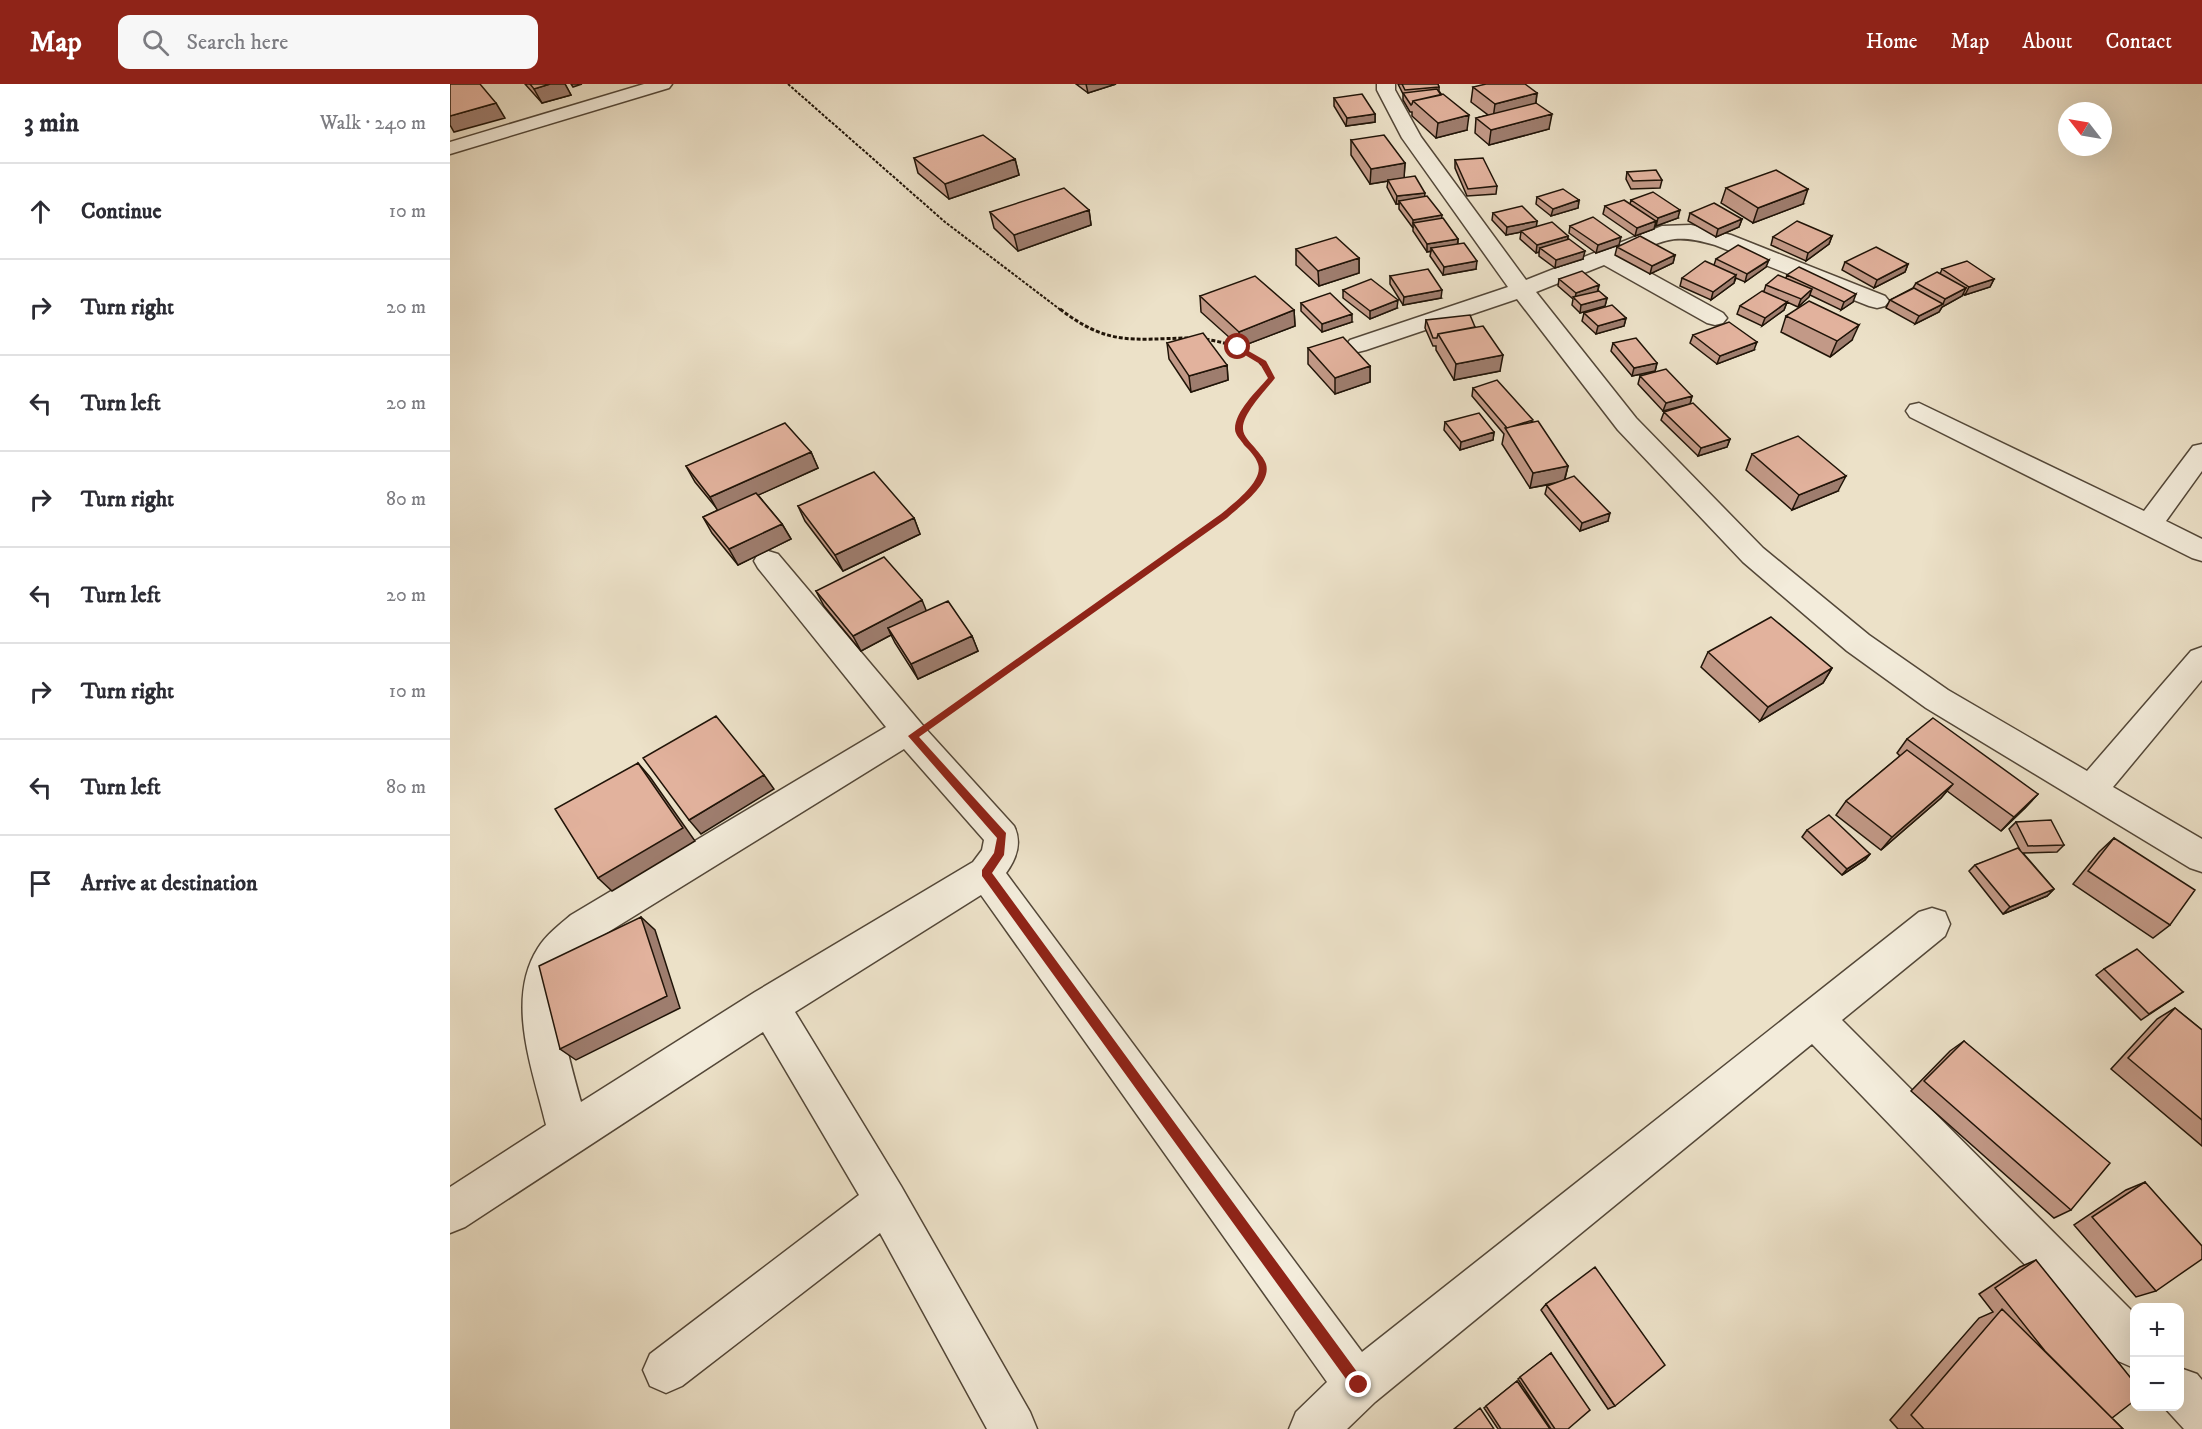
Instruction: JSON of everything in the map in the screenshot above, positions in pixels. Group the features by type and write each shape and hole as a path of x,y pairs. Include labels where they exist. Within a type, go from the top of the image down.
{"street":[{"path":"450,148 663,84"},
{"path":"1386,84 1386,90 1412,138 1522,290 1628,424 1753,555 1858,643 1937,699 2202,857"},
{"path":"1358,345 1522,290 1670,231 1691,231 1740,246 1877,301"},
{"path":"1604,256 1715,318"},
{"path":"1919,411 2202,551"},
{"path":"2149,524 2202,452"},
{"path":"450,1212 568,1133 769,1005 986,873 999,855 1002,836 910,733 768,561"},
{"path":"2090,791 2202,659"},
{"path":"568,1133 542,1012 543,983 551,960 584,927 910,733"},
{"path":"986,873 1359,1385"},
{"path":"1313,1429 1359,1385 1932,924"},
{"path":"769,1005 886,1201 1013,1429"},
{"path":"1813,1018 2130,1341"},
{"path":"666,1370 886,1201"},
{"path":"2184,1395 2202,1414"}],"path":[{"path":"788,84 875,163 1010,275 1095,332 1116,339 1136,341 1196,338 1223,343 1238,347 1263,363 1271,378 1248,407 1239,426 1239,433 1262,462 1263,470 1260,480 1241,501 910,733"}],"building":[{"path":"450,84 480,84 496,103 450,116"},
{"path":"530,84 550,84 534,89"},
{"path":"1402,84 1438,84 1439,87 1405,90"},
{"path":"1486,84 1525,84 1537,93 1495,104 1473,87"},
{"path":"1437,89 1441,95 1413,101 1411,105 1403,93"},
{"path":"1362,94 1375,114 1347,118 1334,98"},
{"path":"1443,94 1469,115 1438,123 1413,101"},
{"path":"1536,103 1552,114 1491,130 1476,118"},
{"path":"983,135 1015,159 945,184 914,158"},
{"path":"1384,135 1405,163 1371,169 1351,140"},
{"path":"1483,158 1497,186 1468,189 1455,160"},
{"path":"1656,170 1662,180 1633,181 1627,172"},
{"path":"1776,170 1808,189 1758,208 1726,188"},
{"path":"1415,176 1425,193 1397,196 1388,180"},
{"path":"1064,188 1089,210 1014,235 990,212"},
{"path":"1563,189 1579,200 1553,209 1537,197"},
{"path":"1653,192 1680,210 1658,218 1631,200"},
{"path":"1427,196 1442,215 1413,220 1399,201"},
{"path":"1624,200 1656,221 1637,228 1605,206"},
{"path":"1714,203 1742,219 1718,229 1690,213"},
{"path":"1522,206 1537,221 1507,227 1493,213"},
{"path":"1593,217 1621,237 1598,245 1570,226"},
{"path":"1443,218 1458,239 1427,244 1413,223"},
{"path":"1797,221 1832,236 1808,253 1773,237"},
{"path":"1552,222 1568,236 1537,245 1521,231"},
{"path":"1640,236 1675,255 1652,266 1617,247"},
{"path":"1336,237 1359,258 1318,271 1296,249"},
{"path":"1569,239 1585,251 1556,260 1540,248"},
{"path":"1464,243 1477,261 1444,267 1431,248"},
{"path":"1738,245 1769,260 1747,274 1716,259"},
{"path":"1876,247 1908,264 1877,280 1845,262"},
{"path":"1705,261 1736,275 1713,292 1682,278"},
{"path":"1967,261 1994,279 1969,287 1942,269"},
{"path":"1799,267 1856,294 1844,302 1787,275"},
{"path":"1428,269 1442,290 1404,297 1390,276"},
{"path":"1582,271 1599,285 1576,293 1559,279"},
{"path":"1937,272 1966,288 1945,299 1916,283"},
{"path":"1778,275 1812,289 1801,299 1766,285"},
{"path":"1255,276 1294,310 1239,332 1200,296"},
{"path":"1371,279 1398,300 1370,311 1343,290"},
{"path":"1914,288 1943,304 1919,316 1890,300"},
{"path":"1599,291 1607,298 1581,305 1573,297"},
{"path":"1762,291 1787,302 1765,318 1740,306"},
{"path":"1330,293 1352,314 1322,324 1301,303"},
{"path":"1809,301 1859,325 1837,341 1786,316"},
{"path":"1612,305 1626,318 1598,326 1584,313"},
{"path":"1470,315 1475,327 1438,334 1437,338 1433,338 1426,320"},
{"path":"1729,322 1757,342 1720,356 1693,335"},
{"path":"1483,326 1503,355 1456,364 1438,334"},
{"path":"1203,333 1227,365 1189,376 1167,343"},
{"path":"1343,337 1370,366 1335,378 1308,348"},
{"path":"1636,338 1657,363 1634,368 1613,343"},
{"path":"1666,369 1692,396 1666,403 1640,376"},
{"path":"1497,380 1533,420 1507,428 1473,388"},
{"path":"1693,403 1730,439 1701,448 1664,412"},
{"path":"1479,413 1494,432 1461,442 1445,422"},
{"path":"1538,421 1568,466 1533,473 1505,428"},
{"path":"785,423 811,452 710,497 686,466"},
{"path":"1798,436 1846,476 1799,495 1752,454"},
{"path":"874,472 914,518 835,555 798,506"},
{"path":"1574,476 1610,513 1582,523 1547,486"},
{"path":"756,493 782,524 729,549 703,517"},
{"path":"884,557 922,600 853,636 816,591"},
{"path":"948,601 972,636 911,664 888,628"},
{"path":"1771,617 1832,668 1768,707 1708,652"},
{"path":"716,716 764,775 689,820 643,758"},
{"path":"1933,718 2038,794 2014,817 1907,739"},
{"path":"1907,750 1953,784 1892,837 1846,801"},
{"path":"638,763 683,828 598,878 555,809"},
{"path":"1829,815 1870,854 1847,869 1807,830"},
{"path":"2051,820 2064,845 2028,846 2016,822"},
{"path":"2114,838 2195,890 2170,925 2088,871"},
{"path":"2018,848 2054,889 2010,907 1975,865"},
{"path":"641,917 667,996 560,1049 539,966"},
{"path":"2137,949 2183,992 2149,1014 2104,969"},
{"path":"2175,1008 2202,1030 2202,1120 2128,1058"},
{"path":"1964,1041 2110,1163 2071,1210 1924,1081"},
{"path":"2145,1182 2202,1246 2202,1259 2156,1291 2092,1217"},
{"path":"2036,1260 2130,1377 2130,1404 2112,1418 2045,1351 1995,1288"},
{"path":"1595,1267 1665,1365 1615,1406 1546,1304"},
{"path":"2002,1309 2123,1429 1924,1429 1911,1415"},
{"path":"1551,1353 1590,1410 1568,1429 1555,1429 1520,1377"},
{"path":"1517,1381 1550,1429 1501,1429 1486,1406"},
{"path":"1480,1408 1494,1429 1454,1429"}],"route":[{"path":"1238,347 1263,363 1271,378 1248,407 1239,426 1239,433 1262,462 1263,470 1260,480 1224,516 913,736 1002,836 999,855 986,873 1359,1385"}]}
